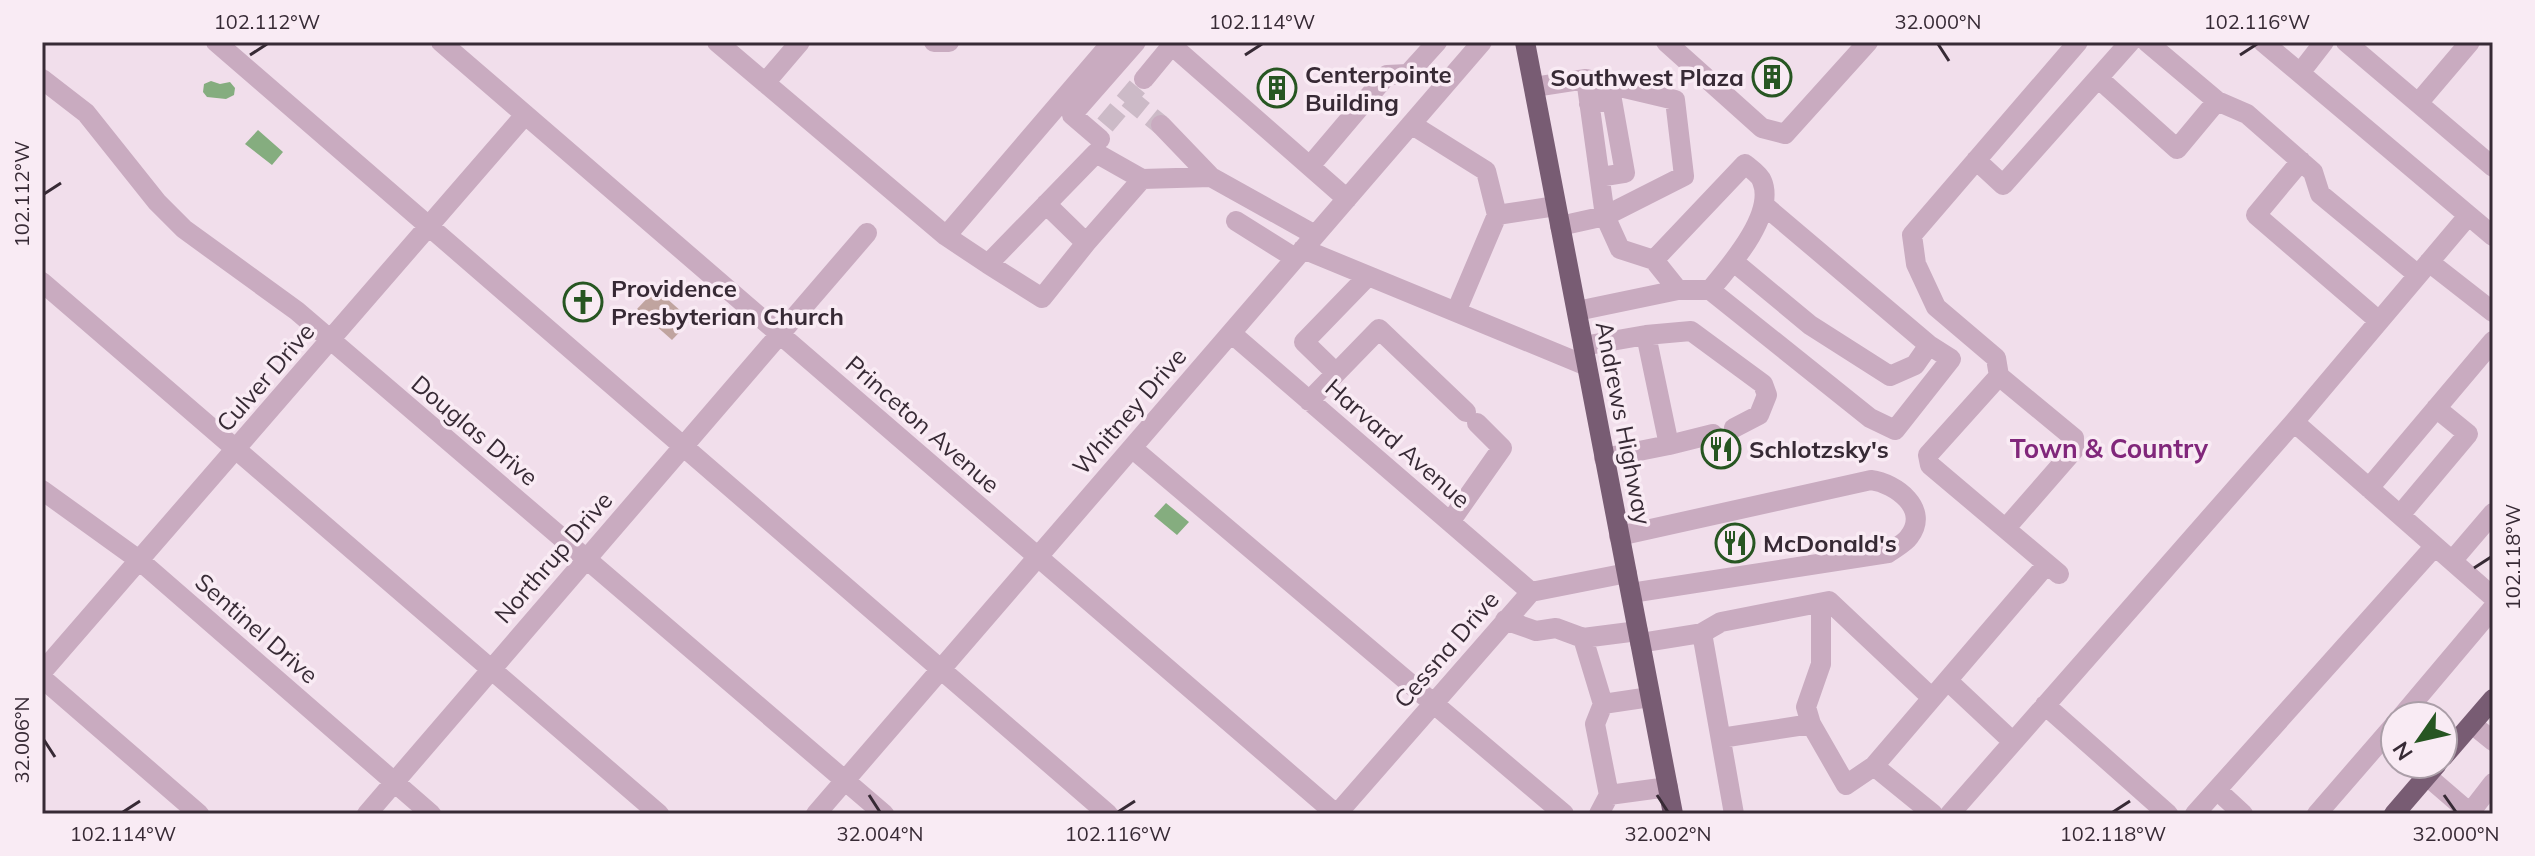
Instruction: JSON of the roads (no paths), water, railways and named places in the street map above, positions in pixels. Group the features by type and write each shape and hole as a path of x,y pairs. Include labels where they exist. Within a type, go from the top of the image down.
{"main road":[{"name":"Andrews Highway","path":"1525,42 1673,814"},
{"path":"2459,739 2493,699"},
{"path":"2399,812 2424,780"}],"street":[{"path":"216,42 1108,814"},
{"name":"Princeton Avenue","path":"441,42 1337,814"},
{"path":"717,42 946,236 1042,298 1142,179"},
{"path":"765,83 800,42"},
{"path":"934,42 949,42"},
{"path":"946,236 1112,42"},
{"path":"1136,42 1072,115 1142,179 1211,177"},
{"path":"1310,166 1387,75 1408,74 1437,42"},
{"name":"Whitney Drive","path":"816,814 1482,42"},
{"path":"1666,42 1762,128 1785,134 1868,42"},
{"path":"2006,528 2074,450 2074,438 1999,376 1996,358 1936,307 1916,264 1912,235 2078,42"},
{"path":"1976,160 2003,185 2130,42"},
{"path":"2147,42 2217,101 2247,114 2301,161 2313,172 2320,194 2424,268 2493,312"},
{"path":"2263,42 2468,216 2490,228"},
{"path":"2300,73 2324,42"},
{"path":"2346,42 2493,167"},
{"path":"2419,102 2470,42"},
{"path":"1144,79 1170,44 1347,199"},
{"path":"2098,78 2177,149 2217,101"},
{"name":"Douglas Drive","path":"42,79 86,113 157,202 184,229 297,311 884,814"},
{"path":"1497,215 1605,216 1684,176 1675,100 1586,79 1534,87"},
{"path":"1586,79 1605,216 1620,249 1654,260 1678,290"},
{"name":"Culver Drive","path":"42,675 525,115"},
{"path":"1411,124 1486,171 1497,215 1456,312"},
{"path":"1161,125 1211,177 1305,248"},
{"path":"988,264 1046,204 1100,139"},
{"path":"2301,161 2256,215 2379,321"},
{"path":"1654,260 1745,164 1762,180 1765,206 1734,262 1710,290"},
{"path":"1046,204 1086,243"},
{"path":"1577,311 1678,290 1710,290 1870,418 1895,430 1951,359 1929,345 1765,206"},
{"path":"1950,814 2294,422 2468,216"},
{"path":"1236,221 1456,312 1585,356 1646,335 1691,331 1763,384 1767,395 1759,415 1734,428"},
{"name":"Northrup Drive","path":"367,814 867,233"},
{"path":"1734,262 1810,325 1890,376 1915,365 1929,345"},
{"path":"1336,373 1304,342 1368,276"},
{"path":"42,282 659,814"},
{"path":"1309,401 1379,329 1502,448 1450,522"},
{"name":"Harvard Avenue","path":"1231,333 1531,592"},
{"path":"1646,335 1669,445"},
{"path":"2369,488 2493,341"},
{"path":"1821,603 1821,664 1806,707 1811,724 1846,785 1874,766 1932,698 2053,569 1930,465 1928,455 1999,376"},
{"path":"2400,515 2468,434 2436,408"},
{"path":"2294,422 2493,597"},
{"path":"1604,458 1713,434"},
{"path":"1132,448 1564,814"},
{"name":"Cessna Drive","path":"1337,814 1531,592 1888,553 1909,538 1916,522 1911,503 1902,490 1887,482 1871,480 1619,536"},
{"name":"Sentinel Drive","path":"42,490 139,560 431,814"},
{"path":"2452,561 2493,513"},
{"path":"2195,814 2435,546"},
{"path":"1505,620 1536,631 1556,628 1583,638 1639,637 1702,633 1721,622 1829,601 1932,698"},
{"path":"2415,700 2493,608"},
{"path":"1702,633 1733,814"},
{"path":"1583,638 1603,704 1595,724 1609,795 1599,814"},
{"path":"42,675 199,814"},
{"path":"1948,681 2012,741"},
{"path":"1603,704 1650,697"},
{"path":"2045,705 2168,814"},
{"path":"1721,738 1811,724"},
{"path":"2472,724 2493,741"},
{"path":"2317,814 2379,742"},
{"path":"1874,766 1933,814"},
{"path":"2440,780 2469,814 2493,783"},
{"path":"1609,795 1668,787"},
{"path":"2217,790 2243,814"}],"tunnel":[{"path":"1105,125 1144,79"},
{"path":"1128,98 1161,125"}],"place":[{"name":"Southwest Plaza","path":"1772,77"},
{"name":"Centerpointe Building","path":"1277,88"},
{"name":"Providence Presbyterian Church","path":"583,302"},
{"name":"Schlotzsky's","path":"1721,449"},
{"name":"McDonald's","path":"1735,543"}],"district":[{"name":"Town & Country","path":"2109,448"}]}
